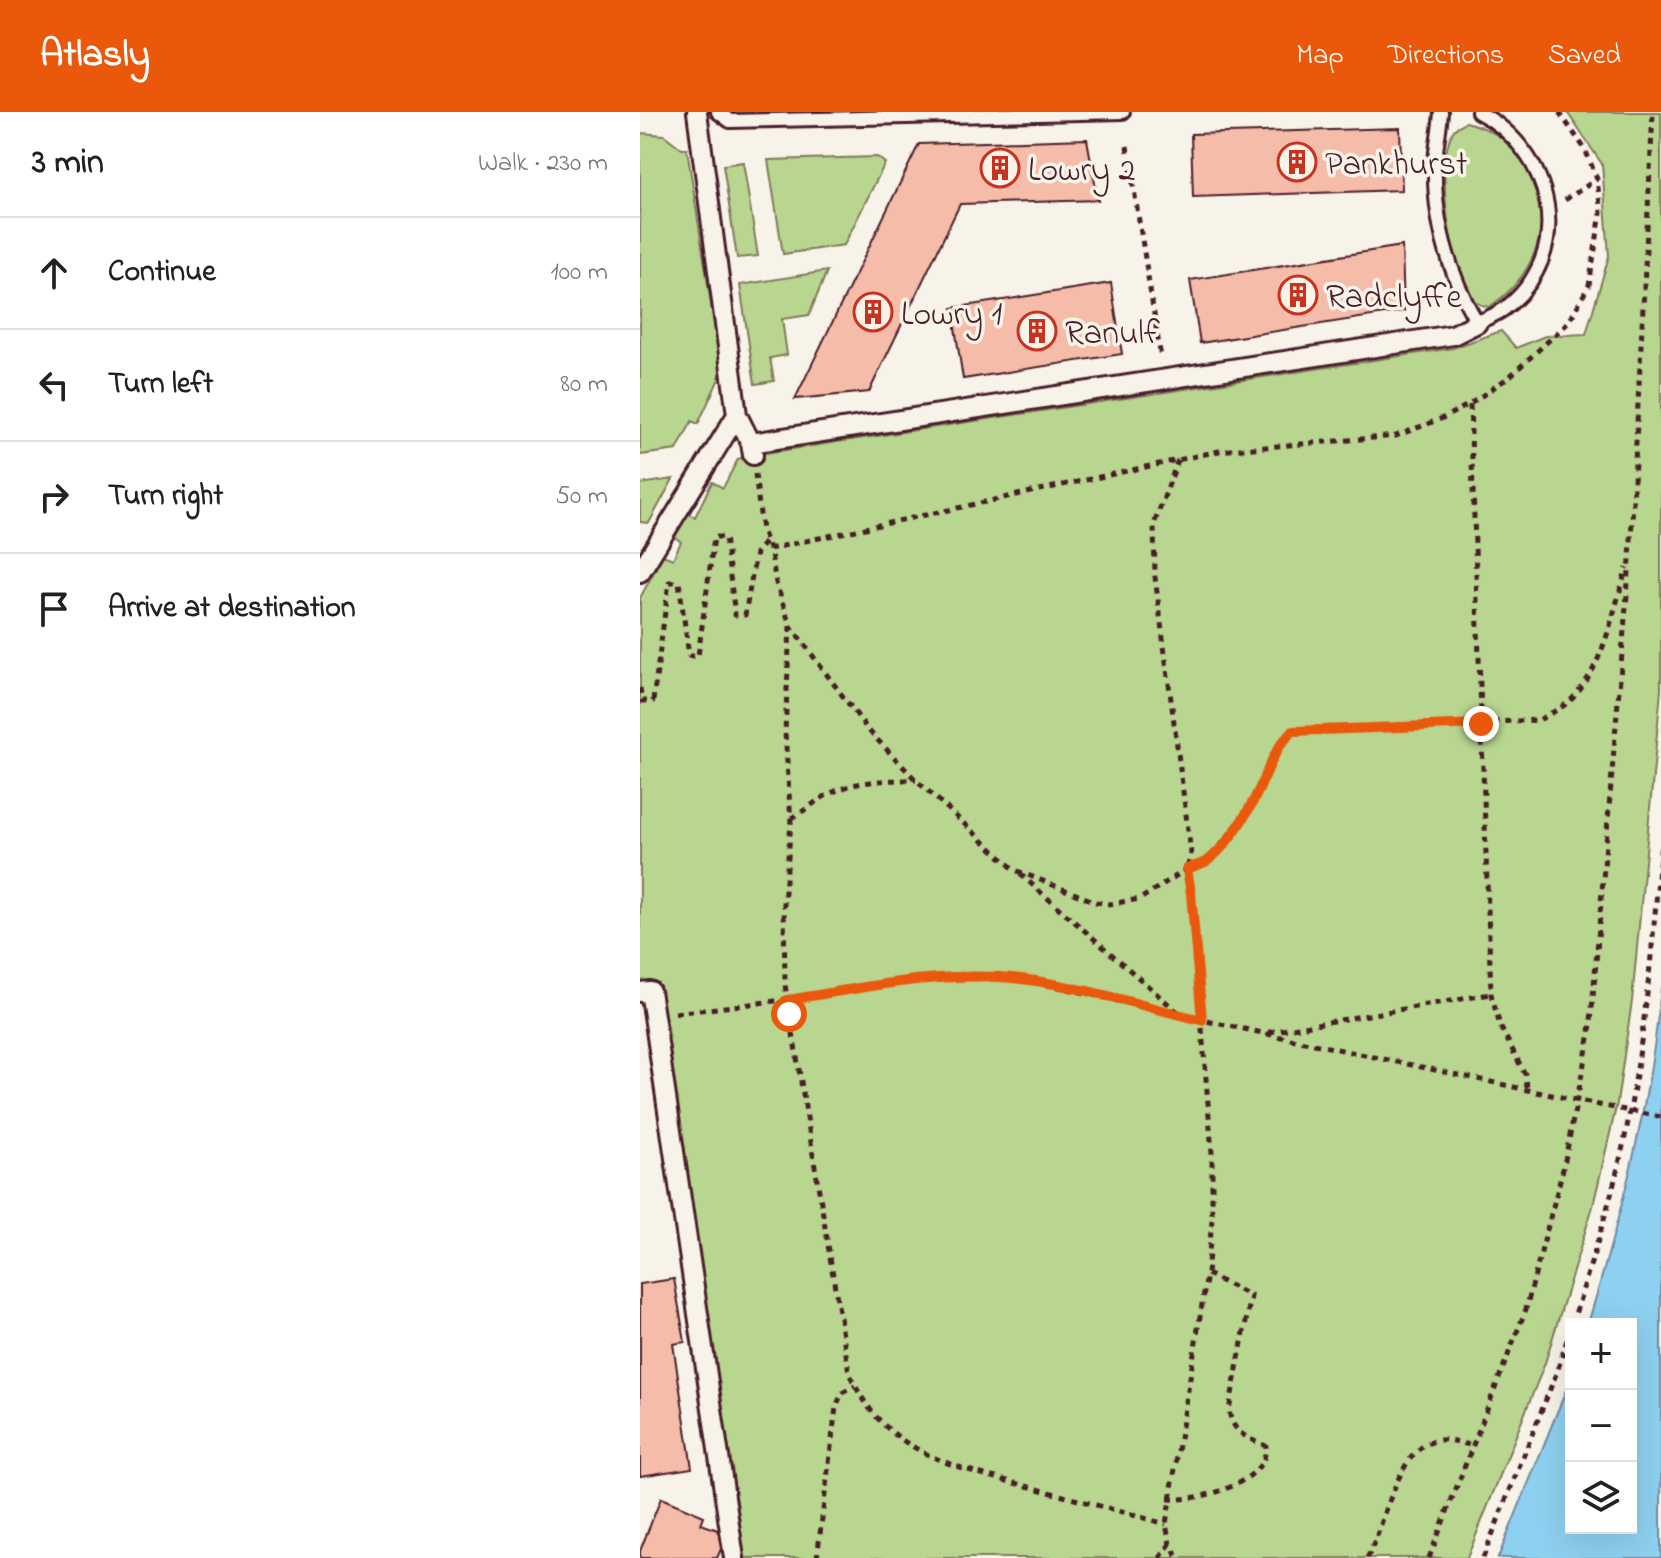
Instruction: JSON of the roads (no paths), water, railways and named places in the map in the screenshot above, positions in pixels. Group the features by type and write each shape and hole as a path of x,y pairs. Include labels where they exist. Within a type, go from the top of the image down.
{"street":[{"path":"697,112 737,415 752,449 1165,379 1453,335 1477,323"},
{"path":"640,572 737,415"},
{"path":"640,992 650,991 734,1558"}],"lane":[{"path":"718,112 730,121 1123,112"},
{"path":"1441,112 1435,170 1439,226 1453,276 1477,323 1502,311 1530,281 1545,244 1547,211 1543,184 1525,149 1496,121 1478,112"}],"water":[{"path":"1661,987 1661,1558 1498,1558 1565,1393 1565,1534 1637,1534 1637,1318 1590,1318 1633,1157"}],"place":[{"name":"Pankhurst","path":"1297,162"},
{"name":"Lowry 2","path":"1000,168"},
{"name":"Radclyffe","path":"1298,295"},
{"name":"Lowry 1","path":"873,312"},
{"name":"Ranulf","path":"1037,331"}]}
